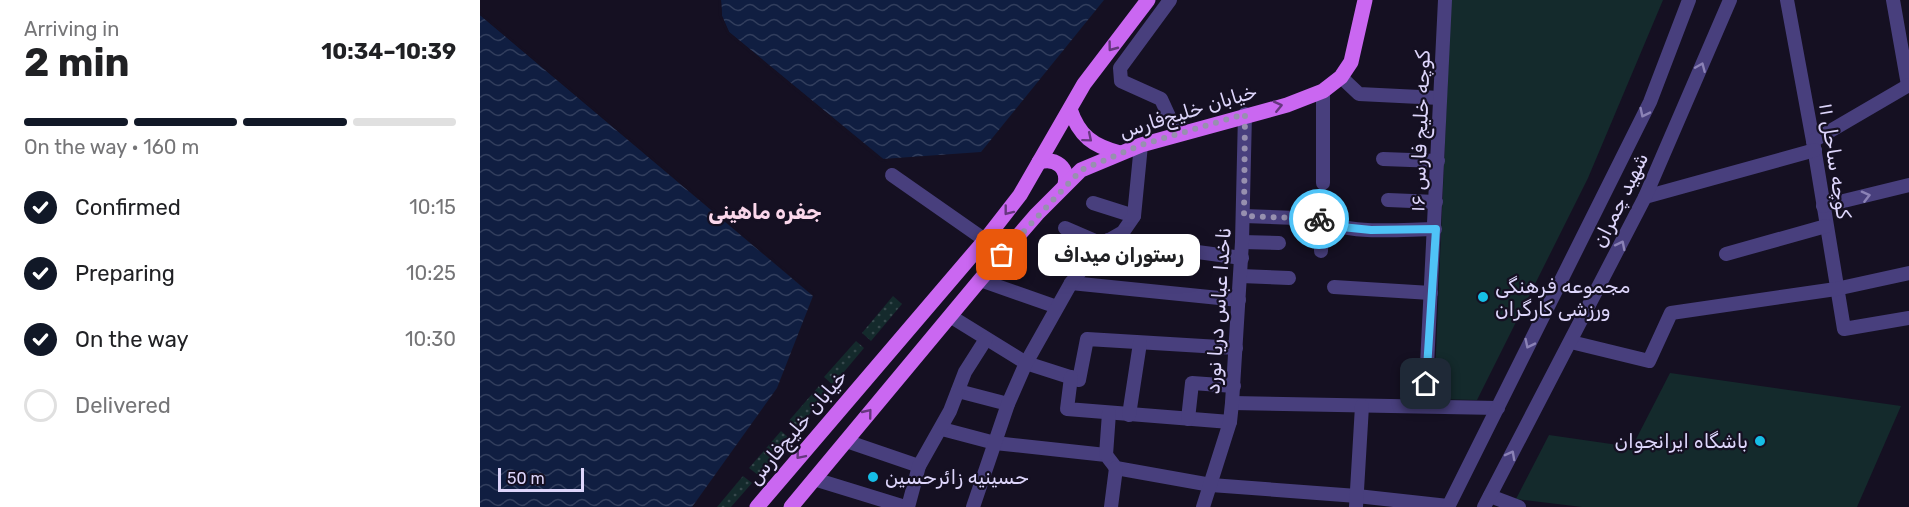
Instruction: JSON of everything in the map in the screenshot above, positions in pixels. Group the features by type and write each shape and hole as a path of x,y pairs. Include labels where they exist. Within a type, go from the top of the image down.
{"main road":[{"name":"خیابان خلیج‌فارس","path":"757,507 985,240 1020,195 1084,84 1148,0"},
{"name":"خیابان خلیج‌فارس","path":"791,507 980,280 1081,170 1141,145 1245,114 1287,105 1323,91 1341,77 1354,53 1365,0"},
{"path":"1070,109 1079,131 1088,140 1099,147 1120,153"},
{"path":"1039,162 1054,161 1060,164 1066,178 1065,185"},
{"path":"781,478 802,494"}],"street":[{"path":"1170,0 1120,68 1120,76 1121,81 1161,99 1177,134"},
{"name":"کوچه خلیج فارس ۱۶","path":"1425,406 1436,229 1445,0"},
{"name":"شهید چمران","path":"1448,507 1650,102 1689,0"},
{"name":"شهید چمران","path":"1487,501 1646,197 1730,0"},
{"name":"کوچه ساحل ۱۱","path":"1787,0 1814,145 1844,329 1909,318"},
{"path":"1646,197 1814,145 1909,85 1893,0"},
{"path":"1341,77 1359,94 1440,98"},
{"path":"1323,91 1323,183"},
{"name":"ناخدا عباس دریا نورد","path":"1203,507 1230,422 1234,386 1244,216 1245,114"},
{"path":"973,507 1008,404 1026,363 1071,283 1105,242 1123,232 1134,216 1141,145"},
{"path":"1383,159 1437,161"},
{"path":"892,175 985,240"},
{"path":"1823,206 1909,185"},
{"path":"1388,200 1437,202"},
{"path":"1093,203 1134,216"},
{"path":"1244,216 1322,219 1332,226 1371,230 1436,229"},
{"path":"1321,251 1322,219"},
{"path":"1726,254 1826,226"},
{"path":"1065,228 1105,242 1242,258"},
{"path":"1242,242 1280,243"},
{"path":"1572,342 1649,361 1671,313 1836,289 1909,273"},
{"path":"1241,276 1289,278"},
{"path":"980,280 1057,308"},
{"path":"1071,283 1239,300"},
{"path":"1334,287 1431,293"},
{"path":"950,316 1026,363 1079,380 1087,339 1236,348"},
{"path":"814,479 907,507 919,466 942,429 965,372 986,339"},
{"path":"1129,415 1140,343"},
{"path":"1071,377 1067,409 1230,422"},
{"path":"1188,419 1192,382 1234,386"},
{"path":"958,391 1008,404"},
{"path":"1232,403 1498,408"},
{"path":"1356,501 1362,406"},
{"path":"1109,413 1106,455 1116,468 1211,485 1356,501 1448,507"},
{"path":"942,429 995,443 1106,455"},
{"path":"846,441 919,466"},
{"path":"1111,507 1116,468"},
{"path":"1487,501 1519,507"}],"green space":[{"name":"مجموعه فرهنگی ورزشی کارگران","path":"1451,0 1663,0 1588,178 1477,400 1434,399"},
{"path":"893,296 902,304 871,341 862,333"},
{"path":"856,341 864,348 833,385 824,377"},
{"name":"باشگاه ایرانجوان","path":"1670,373 1901,406 1857,507 1582,507 1516,499 1549,435 1632,447"},
{"path":"819,386 827,393 796,430 787,423"},
{"path":"781,431 789,438 758,475 749,468"},
{"path":"743,476 752,483 731,507 717,507"}],"water":[{"path":"721,0 1104,0 981,152 882,159 729,32 722,16"},
{"path":"480,15 813,296 777,388 692,507 480,507"}],"pier":[{"path":"718,0 721,0 722,16 729,32 887,162 880,161 727,34 719,16"},
{"path":"480,12 815,294 816,297 480,15"}],"way so far":[{"path":"1002,255 1037,214 1081,170 1141,145 1245,114 1244,216 1319,219"}],"place":[{"name":"رستوران میداف","path":"1002,255"},
{"name":"مجموعه فرهنگی ورزشی کارگران","path":"1483,297"},
{"name":"باشگاه ایرانجوان","path":"1760,441"},
{"name":"حسینیه زائرحسین","path":"873,477"}],"district":[{"name":"جفره ماهینی","path":"765,211"}],"route":[{"path":"1319,219 1332,226 1371,230 1436,229 1426,384"}]}
